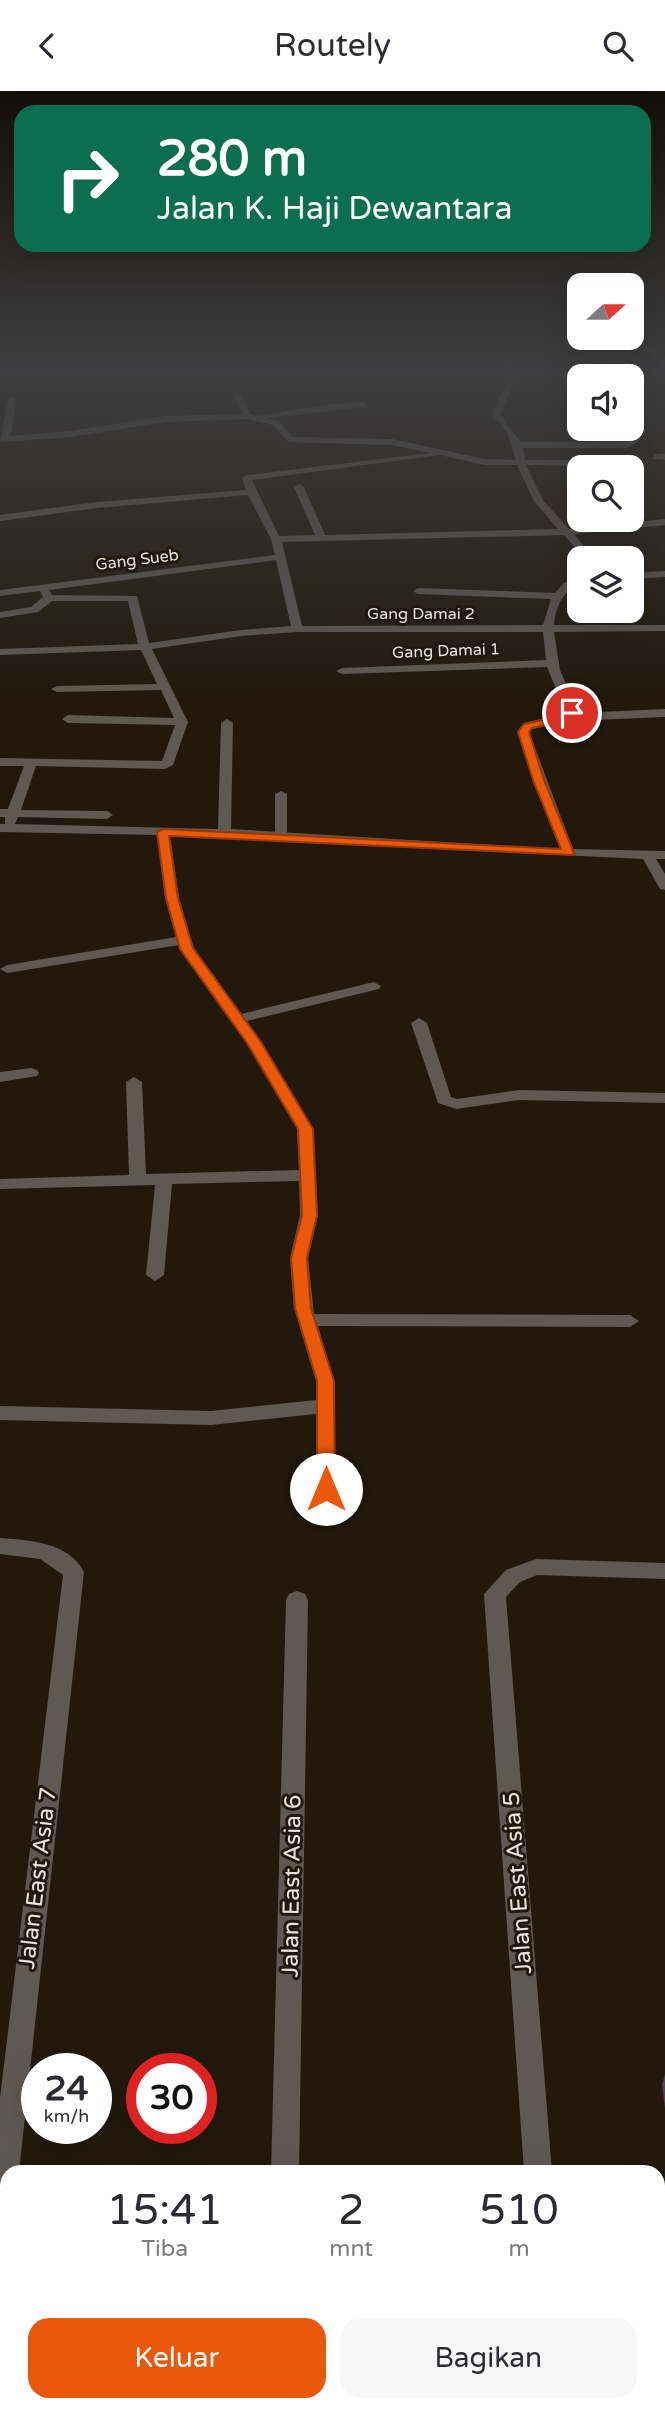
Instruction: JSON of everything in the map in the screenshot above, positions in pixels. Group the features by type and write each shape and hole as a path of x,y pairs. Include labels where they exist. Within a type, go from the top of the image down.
{"street":[{"path":"247,480 276,539 297,629"},
{"path":"529,480 544,508 579,546"},
{"path":"299,487 321,537"},
{"path":"0,519 97,505 251,492"},
{"path":"644,524 665,522"},
{"path":"276,539 567,532"},
{"name":"Gang Sueb","path":"0,593 46,593 86,581 279,558"},
{"path":"644,575 665,574"},
{"path":"86,581 88,597"},
{"path":"567,586 549,613 546,628 551,663 570,704 570,717"},
{"path":"418,591 558,596"},
{"path":"0,615 34,610 46,593 133,598 145,647 182,722 169,762 165,765 0,762"},
{"name":"Gang Damai 2","path":"0,652 145,647 241,633 297,629 665,628"},
{"name":"Gang Damai 1","path":"342,671 551,663"},
{"path":"57,689 163,687"},
{"path":"568,853 538,780 523,732 528,726 570,717 665,713"},
{"path":"68,719 182,722"},
{"path":"224,833 228,723"},
{"path":"31,763 7,813 4,828 224,833 568,853 665,855"},
{"path":"7,813 107,815"},
{"path":"163,832 172,898 187,949 237,1019 305,1129 309,1215 299,1258 306,1320 325,1381 326,1489"},
{"path":"647,854 665,886"},
{"path":"7,969 184,940"},
{"path":"237,1019 374,986"},
{"path":"419,1023 444,1100 450,1102 519,1095 665,1098"},
{"path":"0,1077 31,1073"},
{"path":"134,1082 138,1181"},
{"path":"0,1184 308,1175"},
{"path":"155,1275 164,1180"},
{"path":"306,1320 630,1321"},
{"path":"0,1413 211,1417 326,1406"},
{"name":"Jalan East Asia 7","path":"0,1546 45,1550 64,1560 74,1572 6,2165"},
{"name":"Jalan East Asia 5","path":"537,2165 495,1594 513,1576 536,1567 665,1571"},
{"name":"Jalan East Asia 6","path":"285,2165 298,1600"}],"lane":[{"path":"281,794 281,836"}],"route":[{"path":"326,1489 325,1381 303,1308 299,1258 309,1215 305,1129 254,1042 187,949 172,898 163,832 224,833 568,853 538,780 523,732 528,726 570,717 572,713"}]}
